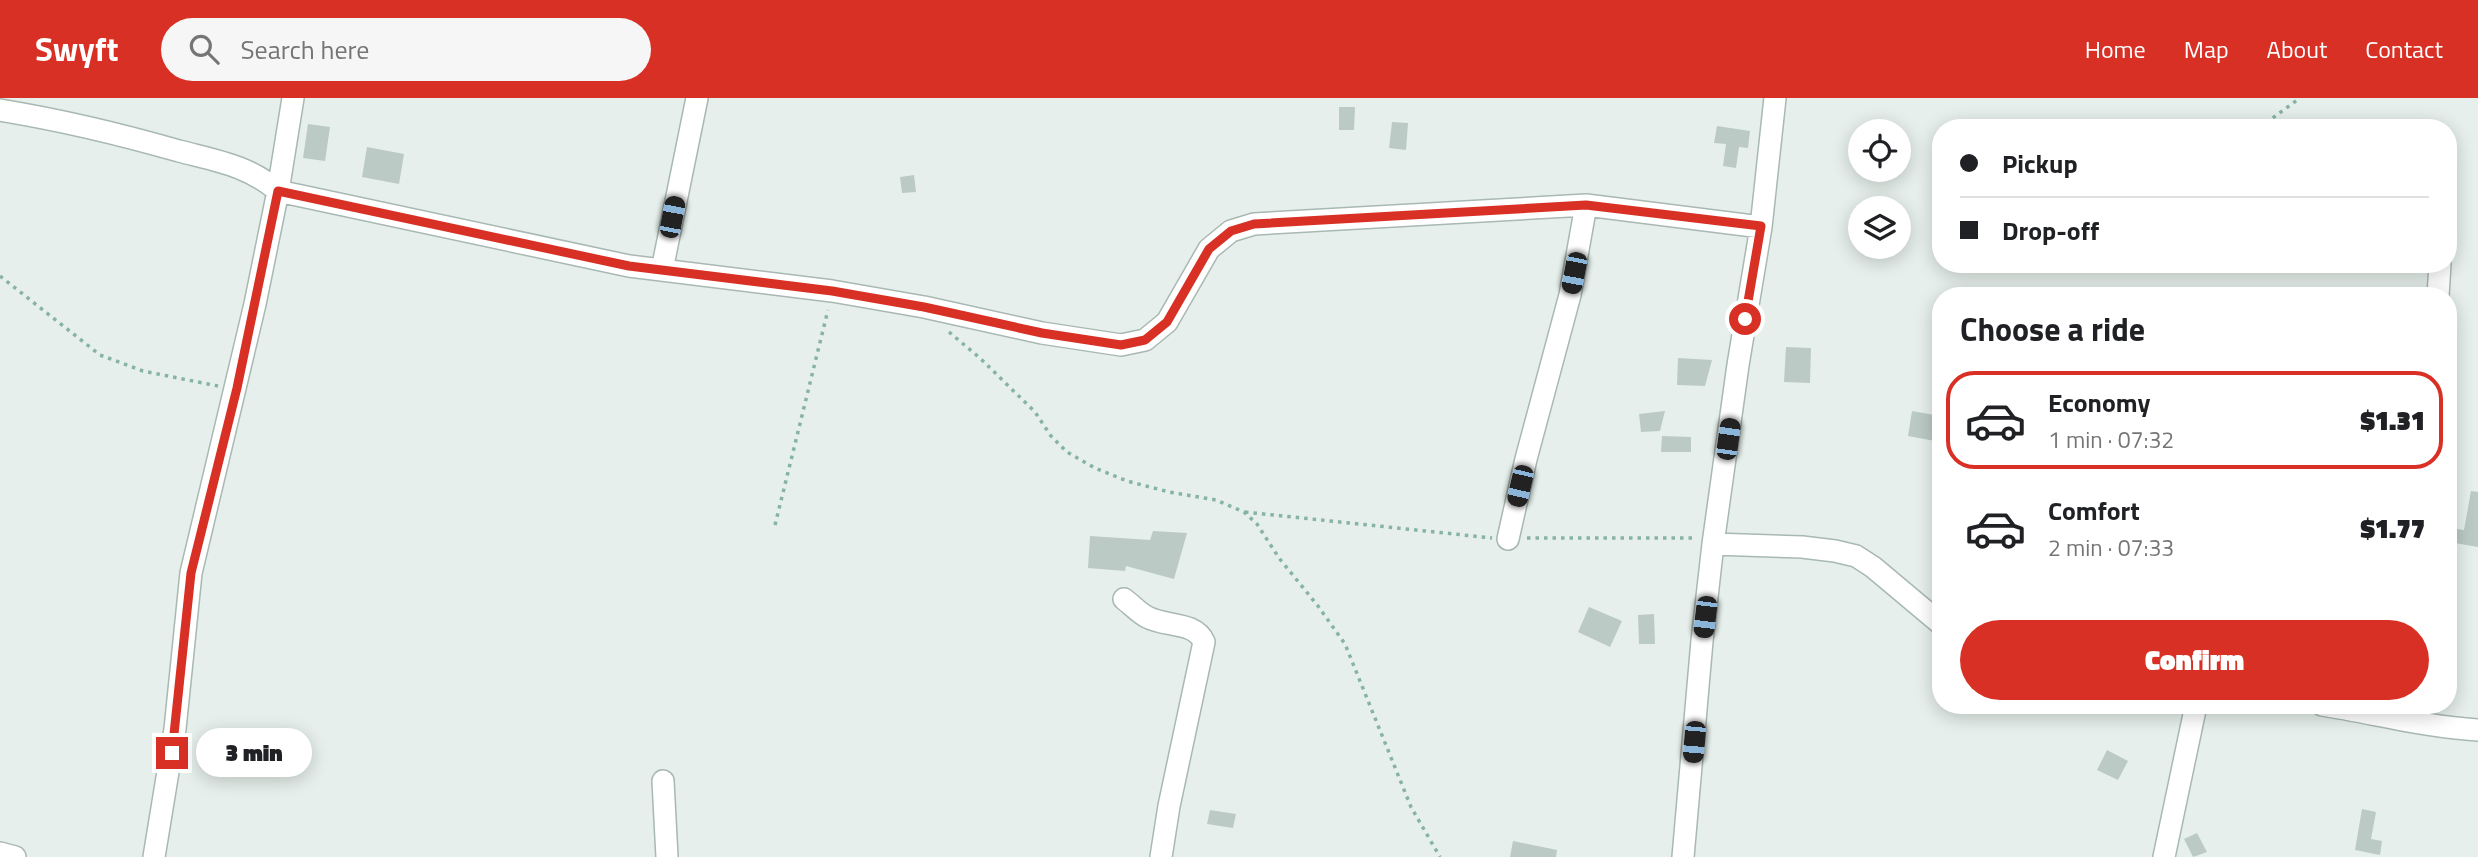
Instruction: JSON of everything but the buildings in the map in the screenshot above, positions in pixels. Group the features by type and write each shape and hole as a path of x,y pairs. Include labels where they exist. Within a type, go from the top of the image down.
{"street":[{"path":"154,857 175,729 191,573 237,388 278,191 293,98"},
{"path":"662,270 697,98"},
{"path":"1683,857 1702,641 1714,541 1738,365 1761,226 1775,98"},
{"path":"0,110 51,118 125,135 240,167 261,177 278,191 629,266 832,291 924,307 1042,333 1121,345 1145,340 1167,322 1209,249 1231,231 1254,224 1586,205 1761,226"},
{"path":"1508,539 1526,459 1570,295 1586,205"},
{"path":"1714,541 1801,547 1856,556 1932,616"},
{"path":"1124,599 1148,618 1194,629 1204,642 1169,806 1161,857"},
{"path":"2164,857 2194,714"},
{"path":"2397,714 2441,728 2478,730"},
{"path":"663,781 667,857"},
{"path":"0,853 15,857"}],"path":[{"path":"2271,119 2300,98"},
{"path":"0,276 100,355 143,371 237,388"},
{"path":"775,525 832,291"},
{"path":"946,329 1027,404 1067,452 1095,468 1127,481 1216,500 1244,512 1405,527 1474,538 1582,536 1714,541"},
{"path":"1244,512 1257,524 1279,558 1345,644 1410,807 1440,857"}],"route":[{"path":"172,753 191,573 237,388 278,191 629,266 832,291 924,307 1042,333 1121,345 1145,340 1167,322 1209,249 1231,231 1254,224 1586,205 1761,226 1745,319"}]}
